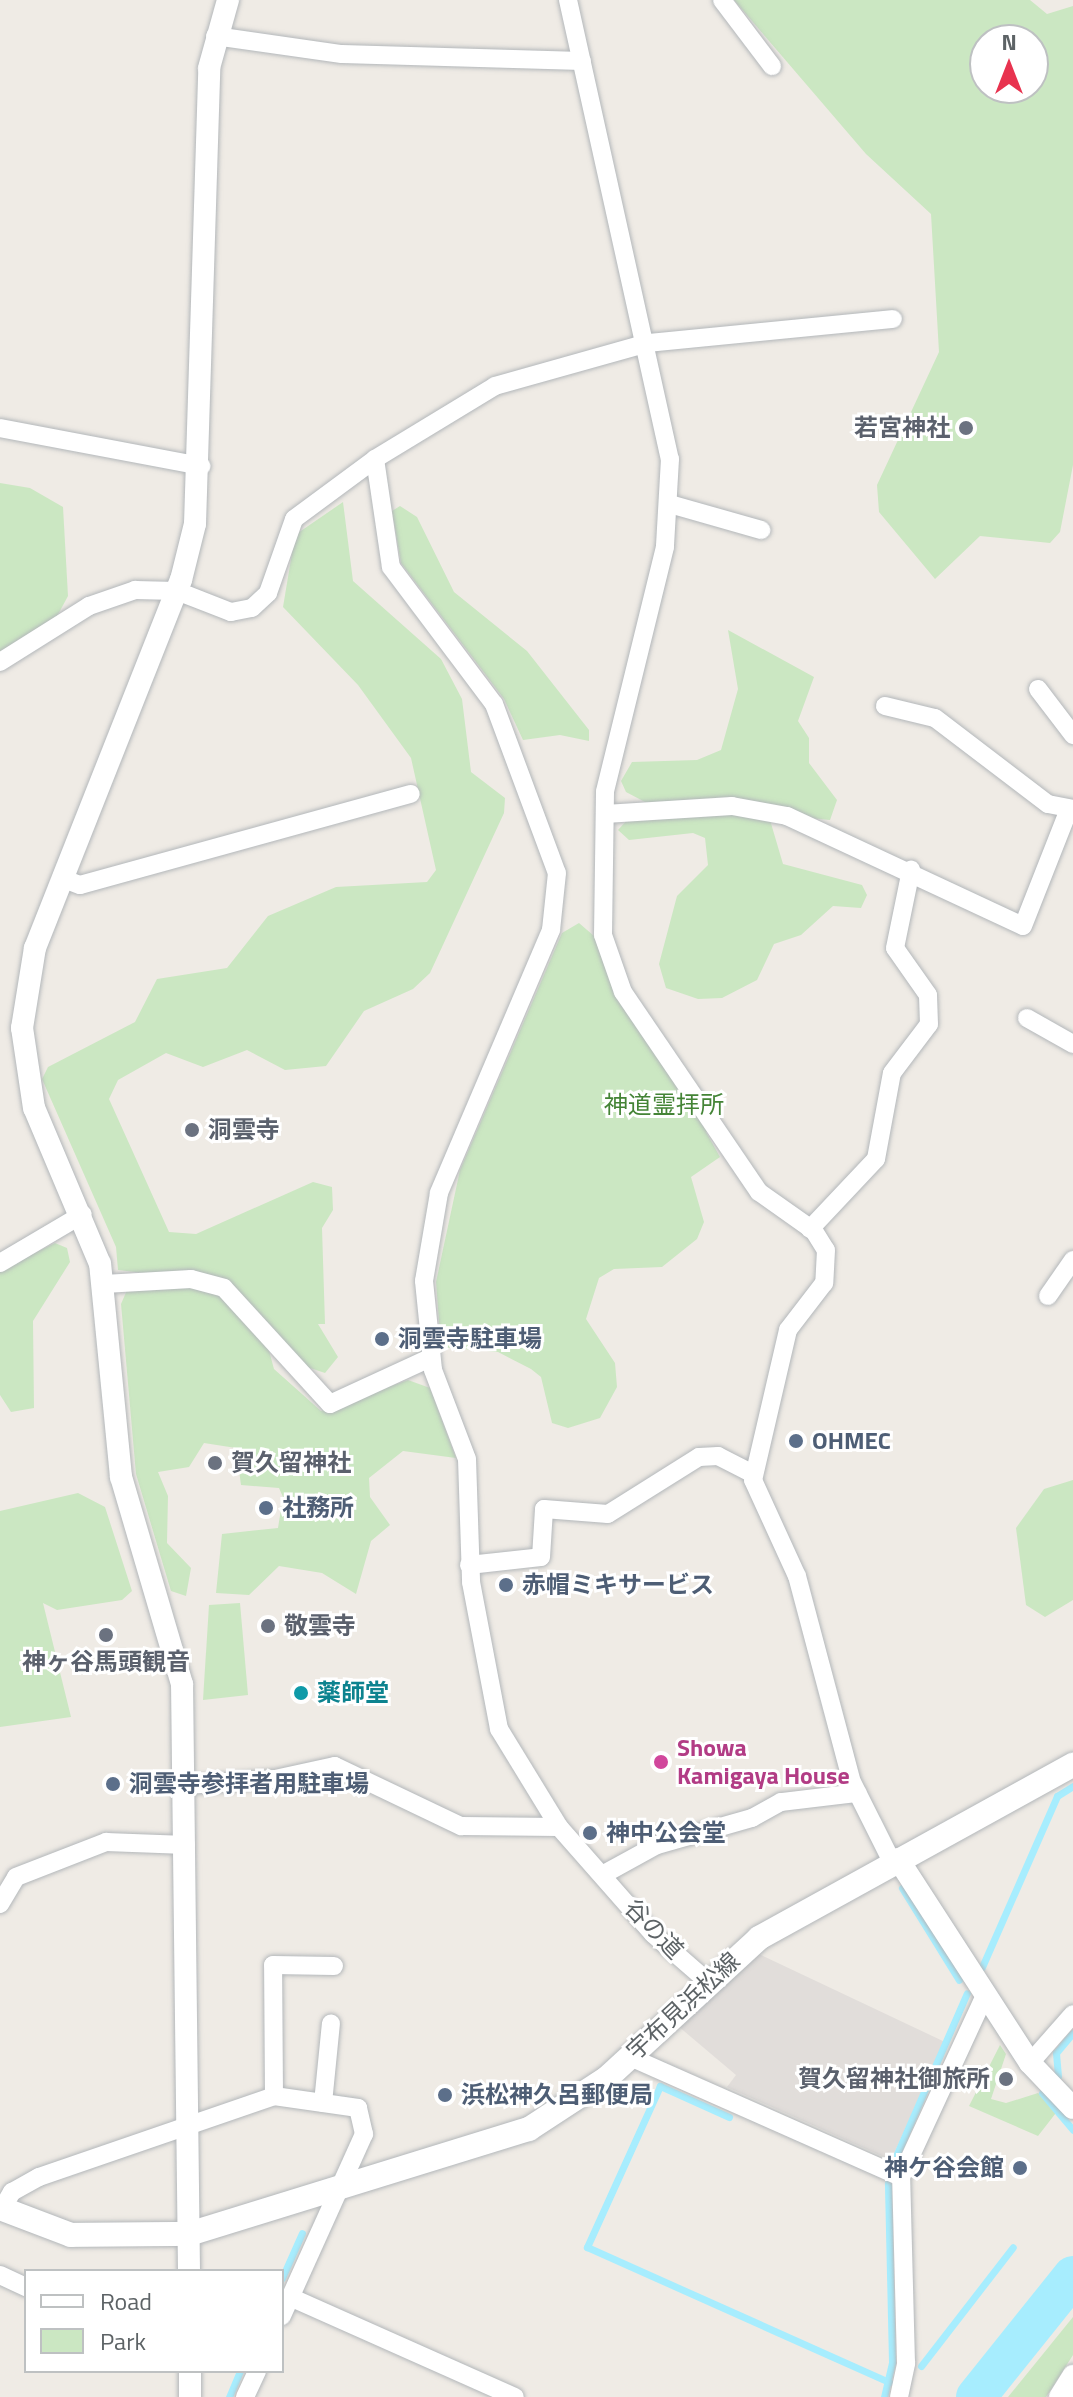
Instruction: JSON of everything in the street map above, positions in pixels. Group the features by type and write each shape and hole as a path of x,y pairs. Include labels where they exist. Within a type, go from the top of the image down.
{"main road":[{"name":"宇布見浜松線","path":"1,2208 87,2237 189,2234 529,2129 583,2098 630,2057 706,1980 759,1938 895,1860 1073,1765"}],"street":[{"path":"189,2269 186,1785 179,1666 121,1477 104,1284 83,1214 39,1121 23,1055 28,974 177,591 201,466 215,36 228,0"},
{"path":"568,0 667,429 670,504 605,814 602,915 614,974 759,1192 810,1229 826,1250 824,1283 788,1330 753,1474 797,1576 857,1793 895,1860 984,1997 1030,2063 1073,2108"},
{"path":"722,0 772,66"},
{"path":"215,36 342,54 582,61"},
{"path":"0,662 111,596 177,591 231,612 252,608 268,593 294,519 375,459 495,386 648,343 893,319"},
{"path":"0,428 201,466"},
{"name":"谷の道","path":"375,459 391,567 494,704 552,855 558,892 551,930 439,1193 424,1281 430,1358 467,1459 469,1565 499,1729 559,1827 604,1874 653,1934 706,1980"},
{"path":"670,504 761,530"},
{"path":"1038,689 1073,735"},
{"path":"605,814 760,809 911,870 1023,926 1071,809 1048,804 935,718 885,706"},
{"path":"64,879 80,885 411,794"},
{"path":"810,1229 876,1159 892,1073 929,1024 928,995 895,948 911,870"},
{"path":"1027,1018 1073,1044"},
{"path":"0,1263 83,1214"},
{"path":"1048,1296 1073,1260"},
{"path":"104,1284 191,1279 224,1288 330,1404 430,1358"},
{"path":"469,1565 541,1557 544,1509 608,1514 699,1457 718,1456 753,1474"},
{"path":"186,1785 275,1779 335,1766 461,1826 559,1827"},
{"path":"604,1874 657,1845 752,1818 781,1802 857,1793"},
{"path":"0,1904 16,1877 106,1842 186,1845"},
{"path":"274,2096 273,1965 334,1966"},
{"path":"899,2397 906,2363 901,2177 984,1997"},
{"path":"1030,2063 1073,2014"},
{"path":"323,2103 331,2023"},
{"path":"630,2057 901,2177"},
{"path":"1,2208 12,2192 39,2177 274,2096 358,2108 364,2134 284,2311"},
{"path":"0,2275 24,2286"},
{"path":"290,2297 515,2397"},
{"path":"190,2373 190,2397"},
{"path":"245,2397 256,2373"},
{"path":"1060,2397 1073,2376"}],"shaded area":[{"path":"759,1954 945,2042 891,2160 727,2087 736,2075 678,2026"}],"green space":[{"path":"734,0 1030,0 1047,14 1073,6 1073,465 1060,532 1050,543 980,536 935,579 879,512 877,485 939,352 931,214 866,154"},
{"path":"0,483 30,488 63,507 68,596 55,620 0,654"},
{"path":"343,502 353,581 441,659 462,699 471,772 505,798 504,813 430,973 413,989 364,1011 326,1066 285,1070 247,1050 203,1067 166,1053 118,1080 109,1099 169,1232 196,1234 313,1182 332,1187 333,1210 322,1228 325,1324 318,1324 338,1357 325,1373 304,1366 226,1283 118,1270 116,1247 42,1079 48,1067 135,1022 157,979 227,968 268,916 336,887 427,882 436,870 411,758 358,685 283,607 295,535"},
{"path":"400,506 417,517 454,592 527,651 589,730 589,741 560,735 523,740 504,699 401,563 392,511"},
{"path":"728,630 814,677 798,721 809,738 809,763 837,800 830,820 645,802 626,792 621,781 632,762 697,760 721,750 738,689"},
{"path":"732,813 770,820 783,864 862,885 867,895 861,908 833,906 801,935 774,944 757,980 722,998 698,999 666,988 659,964 677,896 708,865 705,838 693,833 629,840 618,830 628,819"},
{"name":"神道霊拝所","path":"579,923 594,936 616,996 712,1130 706,1132 720,1157 691,1177 704,1222 697,1239 662,1267 614,1269 599,1278 586,1319 615,1363 617,1387 600,1418 568,1428 552,1423 541,1377 531,1369 498,1352 441,1347 436,1282 460,1170 562,933"},
{"path":"55,1243 67,1248 70,1262 33,1321 34,1408 11,1412 0,1395 0,1270"},
{"path":"190,1284 222,1292 268,1347 274,1369 321,1411 408,1380 430,1388 456,1458 403,1451 369,1478 370,1497 390,1525 371,1541 356,1594 322,1573 279,1566 249,1595 216,1593 222,1534 278,1528 283,1497 279,1488 241,1485 236,1448 204,1443 189,1467 158,1472 168,1496 167,1543 191,1568 186,1596 171,1591 136,1474 121,1304 127,1290"},
{"path":"1073,1480 1073,1600 1045,1617 1026,1605 1016,1528 1044,1489"},
{"path":"78,1493 105,1507 132,1591 122,1600 57,1610 43,1603 71,1717 0,1727 0,1511"},
{"path":"240,1603 248,1695 203,1700 209,1605"},
{"path":"1000,2045 1006,2054 991,2099 1006,2103 1038,2093 1059,2109 1038,2136 969,2106"},
{"path":"1073,2317 1073,2355 1046,2397 1008,2397"}],"waterway":[{"path":"982,1967 1057,1796 1073,1786"},
{"path":"902,1888 959,1980"},
{"path":"893,2163 967,1993"},
{"path":"1058,2076 1056,2053 1073,2033"},
{"path":"729,2117 660,2086 587,2247 889,2382"},
{"path":"1042,2093 1073,2130"},
{"path":"884,2397 892,2362 888,2183"},
{"path":"284,2274 302,2233"},
{"path":"921,2366 1013,2247"},
{"path":"976,2397 1073,2276"},
{"path":"229,2397 239,2373"}],"place":[{"name":"若宮神社","path":"966,428"},
{"name":"洞雲寺","path":"192,1130"},
{"name":"洞雲寺駐車場","path":"382,1339"},
{"name":"OHMEC","path":"796,1441"},
{"name":"賀久留神社","path":"215,1463"},
{"name":"社務所","path":"266,1508"},
{"name":"赤帽ミキサービス","path":"506,1585"},
{"name":"敬雲寺","path":"268,1626"},
{"name":"神ヶ谷馬頭観音","path":"106,1635"},
{"name":"薬師堂","path":"301,1693"},
{"name":"Showa Kamigaya House","path":"661,1762"},
{"name":"洞雲寺参拝者用駐車場","path":"113,1784"},
{"name":"神中公会堂","path":"590,1833"},
{"name":"賀久留神社御旅所","path":"1006,2079"},
{"name":"浜松神久呂郵便局","path":"445,2095"},
{"name":"神ケ谷会館","path":"1020,2168"}]}
